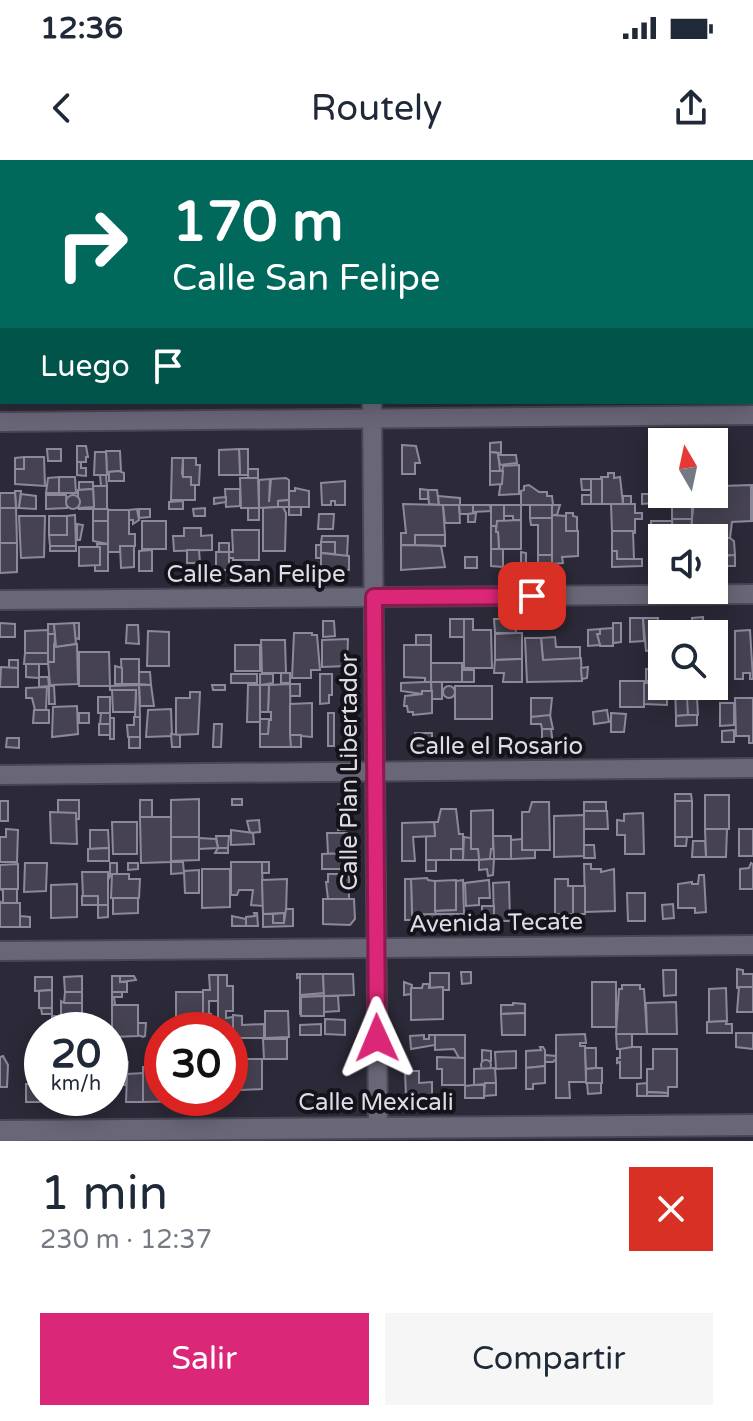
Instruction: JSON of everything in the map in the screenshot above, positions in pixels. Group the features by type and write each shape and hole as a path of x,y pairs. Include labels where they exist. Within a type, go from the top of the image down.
{"street":[{"path":"0,422 372,410 753,415"},
{"name":"Calle Plan Libertador","path":"372,410 378,1135"},
{"name":"Calle San Felipe","path":"0,600 753,594"},
{"name":"Calle el Rosario","path":"0,775 753,768"},
{"name":"Avenida Tecate","path":"0,951 753,945"},
{"name":"Calle Mexicali","path":"0,1131 378,1135 753,1125"}],"building":[{"path":"501,442 501,453 490,452 490,443"},
{"path":"402,445 416,446 420,463 415,463 415,474 402,474"},
{"path":"77,446 86,446 86,462 77,462"},
{"path":"47,449 61,449 61,461 48,461"},
{"path":"239,449 248,449 248,475 240,475"},
{"path":"239,449 240,475 219,475 219,450"},
{"path":"106,451 120,451 121,471 107,472"},
{"path":"95,452 106,452 107,475 94,475"},
{"path":"490,452 498,453 500,471 490,471"},
{"path":"498,455 516,455 517,463 500,465"},
{"path":"24,457 44,457 45,486 15,484 15,469 24,469"},
{"path":"24,457 24,469 15,469 15,458"},
{"path":"172,458 183,458 183,477 191,477 191,485 195,485 195,500 171,500"},
{"path":"183,458 196,458 196,465 200,465 199,485 191,485 191,477 183,477"},
{"path":"77,462 81,462 81,468 86,468 86,476 77,475"},
{"path":"519,465 519,494 499,495 503,466"},
{"path":"248,469 258,469 258,478 248,478"},
{"path":"490,471 503,471 502,484 490,485"},
{"path":"109,472 124,473 124,481 109,481"},
{"path":"608,473 614,473 614,478 620,477 623,504 602,504 601,477 608,477"},
{"path":"100,475 106,475 107,486 101,486"},
{"path":"59,477 75,477 76,493 59,493"},
{"path":"59,477 59,493 46,493 48,478"},
{"path":"240,478 258,478 259,508 241,508"},
{"path":"270,479 269,502 271,479 289,480 289,500 278,501 278,507 259,508 259,480"},
{"path":"581,479 591,479 591,490 582,490"},
{"path":"591,479 602,479 602,504 591,504"},
{"path":"345,481 345,505 335,505 335,501 331,501 331,505 322,505 321,483"},
{"path":"79,482 93,482 93,489 79,490"},
{"path":"529,485 552,496 553,505 521,505 521,491"},
{"path":"751,485 751,521 732,522 730,538 728,524 691,524 693,508 728,508 728,486"},
{"path":"753,485 753,521 751,521"},
{"path":"93,486 107,486 107,509 78,509 94,507"},
{"path":"295,488 309,491 309,507 289,507 289,491 295,491"},
{"path":"93,489 94,507 78,508 78,490"},
{"path":"225,489 240,489 240,506 226,507"},
{"path":"420,489 428,490 428,499 420,499"},
{"path":"428,490 437,490 439,505 429,504"},
{"path":"15,491 21,491 19,508 16,508"},
{"path":"0,493 15,493 16,508 0,508"},
{"path":"21,494 36,496 36,509 19,508"},
{"path":"642,494 648,494 648,504 642,504"},
{"path":"46,495 66,495 67,508 46,509"},
{"path":"73,495 80,502 73,509 66,502"},
{"path":"582,495 591,495 591,504 582,504"},
{"path":"438,496 460,498 460,505 439,505"},
{"path":"623,496 631,496 631,504 623,504"},
{"path":"226,497 226,502 214,504 214,498"},
{"path":"289,500 289,507 278,507 278,501"},
{"path":"183,501 183,509 169,509 169,502"},
{"path":"403,504 443,505 445,535 415,535 415,545 401,545 401,533 406,533"},
{"path":"611,504 635,504 635,513 642,513 642,519 635,519 635,533 612,531"},
{"path":"443,505 459,505 460,523 445,523"},
{"path":"459,505 473,505 473,514 460,514"},
{"path":"473,505 490,505 491,511 473,512"},
{"path":"491,505 504,505 504,521 497,521 497,526 491,526"},
{"path":"504,505 521,505 521,520 504,516"},
{"path":"530,505 552,505 552,518 530,518"},
{"path":"552,505 560,505 557,515 552,515"},
{"path":"283,507 286,513 285,551 263,551 263,508"},
{"path":"289,507 301,507 301,515 289,515"},
{"path":"0,508 16,508 17,543 0,543"},
{"path":"205,508 205,516 194,516 193,509"},
{"path":"248,508 259,508 259,520 248,520"},
{"path":"672,508 692,508 692,519 672,519"},
{"path":"93,509 108,509 108,521 93,521"},
{"path":"137,509 139,520 133,524 133,520 129,520 129,510"},
{"path":"139,509 150,509 150,517 139,518"},
{"path":"108,510 129,510 129,534 135,534 135,546 120,546 120,552 108,552"},
{"path":"476,513 475,522 468,522 468,514"},
{"path":"566,513 577,517 577,532 566,531"},
{"path":"319,514 334,514 333,529 318,529"},
{"path":"75,515 76,546 50,546 49,535 67,535 67,516"},
{"path":"552,515 566,516 566,531 578,531 578,556 562,557 563,563 552,564"},
{"path":"19,516 45,516 44,557 21,558"},
{"path":"49,516 67,516 67,535 49,535"},
{"path":"530,518 552,518 552,555 538,555 538,525 531,525"},
{"path":"672,519 692,519 691,524 672,524"},
{"path":"521,520 521,549 499,549 497,521"},
{"path":"93,521 108,521 108,544 93,541"},
{"path":"142,521 166,521 166,549 142,549"},
{"path":"651,521 672,521 672,524 651,524"},
{"path":"77,524 83,525 80,540 77,540"},
{"path":"491,526 496,526 499,549 491,549"},
{"path":"184,528 201,528 201,536 212,535 212,550 174,551 173,536 184,536"},
{"path":"232,530 259,530 259,560 229,558 229,552 233,552"},
{"path":"612,531 633,531 634,559 617,559 617,551 612,551"},
{"path":"415,535 445,535 445,546 415,545"},
{"path":"322,536 348,536 347,556 335,556 335,542 321,542"},
{"path":"728,538 734,541 735,555 728,555"},
{"path":"321,542 335,542 335,554 321,553"},
{"path":"0,543 17,543 17,572 0,573"},
{"path":"219,543 229,543 229,552 219,552"},
{"path":"97,544 108,544 108,571 95,571 95,565 100,565"},
{"path":"316,545 321,545 321,558 316,558"},
{"path":"401,545 441,546 445,567 401,570"},
{"path":"50,546 76,546 76,551 50,551"},
{"path":"120,546 134,546 134,567 121,568"},
{"path":"79,547 100,547 100,565 79,566"},
{"path":"491,549 503,549 503,567 491,566"},
{"path":"152,550 152,571 139,571 139,551"},
{"path":"187,550 199,550 200,563 187,563"},
{"path":"612,551 617,551 617,559 642,559 642,566 612,567"},
{"path":"216,552 229,552 229,570 216,570"},
{"path":"521,552 526,553 526,567 521,567"},
{"path":"321,553 349,556 349,570 321,569"},
{"path":"538,555 552,555 552,565 538,565"},
{"path":"735,555 735,566 728,566 728,556"},
{"path":"465,557 477,557 477,568 465,568"},
{"path":"630,618 643,618 644,641 630,642"},
{"path":"643,618 658,618 648,620 646,651"},
{"path":"450,619 464,619 464,637 450,637"},
{"path":"464,619 473,619 473,630 491,630 492,668 464,668"},
{"path":"494,619 515,619 516,633 495,633"},
{"path":"323,621 334,621 335,636 323,637"},
{"path":"0,623 15,624 15,637 0,637"},
{"path":"74,623 79,623 79,639 74,638"},
{"path":"74,623 76,644 56,647 54,624"},
{"path":"613,623 621,623 621,642 613,643"},
{"path":"48,624 54,624 55,634 48,634"},
{"path":"127,625 138,625 139,644 126,643"},
{"path":"613,628 613,646 600,646 597,634 600,634 600,629"},
{"path":"600,629 600,634 597,634 600,645 588,646 588,630"},
{"path":"48,630 48,653 25,653 25,631"},
{"path":"750,630 753,679 750,679 750,673 743,673 743,679 735,679 735,631"},
{"path":"148,631 169,632 169,666 147,666"},
{"path":"294,633 317,635 320,670 311,670 311,678 292,678"},
{"path":"522,633 522,659 495,660 495,634"},
{"path":"48,634 55,634 54,662 48,662"},
{"path":"416,635 431,635 431,645 416,645"},
{"path":"555,637 556,647 580,647 580,659 543,660 541,638"},
{"path":"525,638 541,638 543,660 581,658 582,681 527,682"},
{"path":"348,639 347,666 322,667 322,640"},
{"path":"261,640 285,640 286,673 262,673"},
{"path":"77,644 78,684 50,685 48,662 54,662 54,645"},
{"path":"235,645 260,645 260,671 235,671"},
{"path":"404,645 431,645 431,682 425,682 425,678 404,677"},
{"path":"79,652 109,652 110,686 79,686"},
{"path":"25,653 48,653 48,664 24,664"},
{"path":"121,659 139,659 139,684 122,684"},
{"path":"522,659 522,682 503,682 504,673 494,673 495,660"},
{"path":"9,660 18,660 18,668 9,668"},
{"path":"431,663 462,663 462,682 431,682"},
{"path":"26,664 39,664 39,678 26,677"},
{"path":"115,666 122,668 122,684 115,684"},
{"path":"1,667 18,668 18,687 0,687"},
{"path":"588,667 587,678 582,679 581,668"},
{"path":"462,670 474,670 474,682 462,682"},
{"path":"139,672 150,672 151,685 139,684"},
{"path":"281,673 290,673 290,683 281,683"},
{"path":"231,674 257,674 257,683 231,683"},
{"path":"260,674 273,674 273,683 260,685"},
{"path":"320,674 332,674 329,703 320,704"},
{"path":"39,677 48,677 49,686 39,687"},
{"path":"620,681 644,681 644,707 620,707"},
{"path":"431,682 432,691 422,691 422,694 401,691 401,683"},
{"path":"431,682 442,682 442,699 432,699"},
{"path":"644,683 648,683 648,700 667,700 667,705 644,704"},
{"path":"290,684 300,684 300,696 290,696"},
{"path":"290,684 291,747 260,747 260,734 268,734 271,720 271,712 268,712 269,685"},
{"path":"139,685 151,685 154,706 140,706"},
{"path":"139,685 140,717 135,718 136,690 110,690 110,686"},
{"path":"212,685 225,685 225,690 213,690"},
{"path":"248,685 260,685 260,722 247,722"},
{"path":"260,685 269,685 268,712 260,712"},
{"path":"49,686 54,686 55,704 49,704"},
{"path":"449,686 455,692 449,698 443,692"},
{"path":"455,686 492,686 492,719 455,719"},
{"path":"47,687 46,710 35,710 32,698 26,698 26,688"},
{"path":"112,690 136,690 135,712 113,712"},
{"path":"422,691 432,691 432,713 413,715 404,706 405,696 422,694"},
{"path":"190,692 200,692 198,734 176,735 176,698 190,698"},
{"path":"98,697 110,697 110,713 98,713"},
{"path":"531,698 552,698 550,717 531,717"},
{"path":"735,698 753,698 753,743 749,743 749,736 736,736"},
{"path":"675,700 689,700 688,715 676,716"},
{"path":"687,700 697,700 698,715 688,715"},
{"path":"312,703 312,737 290,735 290,704"},
{"path":"720,703 734,703 734,725 720,726"},
{"path":"77,706 78,734 52,737 53,707"},
{"path":"171,709 172,736 146,737 148,710"},
{"path":"34,710 49,710 49,723 33,723"},
{"path":"607,710 609,722 594,724 593,712"},
{"path":"79,713 89,713 89,723 79,723"},
{"path":"101,713 110,713 110,724 100,724"},
{"path":"328,713 334,713 334,746 328,746"},
{"path":"611,713 626,714 624,732 611,732"},
{"path":"550,715 553,729 542,729 541,724 531,724 531,717"},
{"path":"697,715 697,725 676,726 676,716"},
{"path":"134,717 140,717 140,737 128,737 127,725 134,725"},
{"path":"110,718 114,718 114,739 110,739"},
{"path":"260,719 269,719 268,734 260,734"},
{"path":"99,724 110,724 110,735 99,735"},
{"path":"214,724 222,724 221,747 213,747"},
{"path":"542,729 551,729 553,744 542,740"},
{"path":"734,730 734,742 722,742 722,731"},
{"path":"415,733 432,733 432,745 414,746"},
{"path":"171,734 180,735 180,747 172,747"},
{"path":"290,735 301,735 301,747 291,747"},
{"path":"129,737 140,737 140,748 129,748"},
{"path":"7,738 19,738 19,748 6,747"},
{"path":"675,794 691,794 692,801 675,801"},
{"path":"705,795 729,795 729,829 705,829"},
{"path":"199,799 199,837 171,837 171,800"},
{"path":"232,799 242,799 242,805 232,805"},
{"path":"58,800 79,800 79,819 76,819 76,813 58,813"},
{"path":"140,800 152,800 152,817 140,817"},
{"path":"0,801 8,801 8,821 0,821"},
{"path":"675,801 692,801 692,837 675,837"},
{"path":"532,802 549,802 550,850 522,850 522,812 529,812"},
{"path":"584,802 606,802 606,811 584,811"},
{"path":"338,804 349,804 349,827 345,830 338,830"},
{"path":"441,809 456,809 459,834 463,834 463,849 451,849 451,860 426,860 426,836 435,836 434,822 438,822"},
{"path":"493,810 493,849 490,859 479,860 478,849 471,849 471,811"},
{"path":"584,811 607,811 608,829 584,829"},
{"path":"50,812 76,813 77,844 51,843"},
{"path":"643,813 644,854 625,854 625,835 617,835 617,820 624,821 624,814"},
{"path":"584,815 584,856 554,857 554,816"},
{"path":"140,817 171,817 171,862 141,863"},
{"path":"259,820 260,832 250,833 247,821"},
{"path":"112,822 137,822 137,854 113,854"},
{"path":"434,822 435,836 413,837 415,861 402,861 402,823"},
{"path":"6,829 18,830 17,862 0,862 0,837 6,837"},
{"path":"705,829 727,829 726,857 706,857"},
{"path":"739,829 753,829 753,856 739,856"},
{"path":"90,830 108,830 109,848 90,849"},
{"path":"231,830 253,833 254,844 231,845"},
{"path":"327,833 347,833 348,854 328,854"},
{"path":"216,836 229,836 228,848 218,848"},
{"path":"493,836 511,836 511,859 494,859"},
{"path":"171,837 199,837 199,860 171,861"},
{"path":"464,837 471,838 471,849 478,849 479,860 463,860"},
{"path":"675,837 687,837 686,846 675,846"},
{"path":"199,838 216,839 218,848 199,849"},
{"path":"522,839 522,850 535,850 535,858 511,859 511,840"},
{"path":"693,841 705,841 706,857 692,857"},
{"path":"584,845 594,845 595,858 584,858"},
{"path":"109,848 109,861 88,861 88,849"},
{"path":"218,848 228,848 228,853 215,853"},
{"path":"451,849 463,849 463,860 451,860"},
{"path":"346,853 347,869 322,869 322,854"},
{"path":"352,853 354,868 347,869 346,854"},
{"path":"494,859 493,875 488,876 487,869 479,870 479,860"},
{"path":"426,860 436,860 436,871 426,871"},
{"path":"171,862 183,862 184,873 171,874"},
{"path":"231,862 262,862 263,906 251,905 253,890 239,890 237,895 231,895"},
{"path":"262,862 269,862 269,873 262,873"},
{"path":"25,863 47,863 46,891 24,892"},
{"path":"110,863 117,863 117,874 110,877"},
{"path":"128,863 138,863 138,869 128,870"},
{"path":"751,863 753,889 740,889 740,869 749,868"},
{"path":"18,864 18,889 0,889 0,865"},
{"path":"584,864 591,864 591,869 601,869 601,872 614,869 615,911 585,912"},
{"path":"202,869 230,869 230,907 202,908"},
{"path":"199,870 199,893 185,893 184,871"},
{"path":"82,872 108,872 108,905 98,905 98,896 83,896"},
{"path":"112,874 129,874 129,879 140,879 139,898 111,898"},
{"path":"328,874 349,874 349,899 328,899"},
{"path":"699,875 704,875 706,912 695,913 695,908 678,908 678,884 698,884"},
{"path":"287,879 286,913 263,914 262,880"},
{"path":"405,879 411,879 412,915 436,914 436,923 405,920"},
{"path":"411,879 435,881 436,914 412,915"},
{"path":"555,879 568,879 568,886 573,886 573,914 555,914"},
{"path":"456,880 456,910 435,911 435,881"},
{"path":"463,880 464,914 436,914 435,911 456,910 456,881"},
{"path":"489,880 490,898 479,898 479,905 466,906 465,883"},
{"path":"509,882 510,921 494,921 493,883"},
{"path":"77,884 77,917 51,918 51,885"},
{"path":"573,886 585,886 585,914 573,914"},
{"path":"0,889 17,889 17,903 3,903 3,891"},
{"path":"627,893 645,893 645,921 628,921"},
{"path":"82,896 98,896 98,905 82,905"},
{"path":"113,898 138,898 138,913 113,914"},
{"path":"323,899 354,899 355,919 350,925 323,924"},
{"path":"0,901 20,903 20,927 0,927"},
{"path":"673,904 674,918 663,919 662,905"},
{"path":"98,905 108,905 108,917 98,918"},
{"path":"482,906 494,906 494,922 482,922"},
{"path":"286,909 293,909 293,926 263,927 263,914 273,914 273,923 284,923"},
{"path":"254,913 257,913 258,926 246,926 246,917 255,916"},
{"path":"284,913 284,923 273,923 273,914"},
{"path":"436,914 464,914 464,922 436,923"},
{"path":"20,916 30,917 30,927 20,927"},
{"path":"232,916 246,919 246,926 232,926"},
{"path":"737,969 743,970 743,974 753,974 753,987 737,988"},
{"path":"663,970 676,970 676,995 664,996"},
{"path":"461,972 471,972 471,983 462,984"},
{"path":"430,973 449,973 449,990 430,988"},
{"path":"300,974 323,974 324,993 300,995"},
{"path":"323,974 353,974 354,995 324,996"},
{"path":"209,975 218,975 218,1001 209,1001 209,1012 203,1012 203,990 210,990"},
{"path":"218,975 227,975 227,986 233,986 233,1011 218,1012"},
{"path":"82,976 82,992 65,992 64,977"},
{"path":"112,976 120,976 120,982 127,982 127,992 112,992"},
{"path":"120,976 134,976 136,980 120,982"},
{"path":"35,977 52,977 52,990 35,991"},
{"path":"404,982 412,985 411,994 404,995"},
{"path":"592,982 616,982 616,1027 592,1027"},
{"path":"423,984 429,984 429,988 443,987 443,1019 411,1020 411,988 422,988"},
{"path":"622,985 640,985 640,989 644,989 647,1034 616,1034 619,989"},
{"path":"739,987 753,987 753,1012 737,1012"},
{"path":"726,988 727,1021 709,1022 709,989"},
{"path":"52,990 52,1008 39,1008 39,991"},
{"path":"65,992 82,992 82,1003 64,1003"},
{"path":"112,992 122,992 122,997 114,997 115,1004 112,1005"},
{"path":"176,992 203,992 203,1012 176,1012"},
{"path":"324,993 324,996 301,997 300,1015 300,995"},
{"path":"324,996 338,996 339,1011 324,1012"},
{"path":"324,996 324,1016 301,1016 301,997"},
{"path":"61,1001 82,1003 82,1012 61,1012"},
{"path":"676,1002 677,1034 647,1034 646,1003"},
{"path":"525,1004 525,1013 501,1014 501,1005"},
{"path":"112,1005 138,1005 138,1036 128,1036 128,1012 112,1012"},
{"path":"41,1008 52,1008 52,1012 42,1012"},
{"path":"265,1011 288,1011 289,1037 265,1038"},
{"path":"525,1013 525,1035 502,1035 501,1014"},
{"path":"325,1019 345,1020 345,1035 325,1034"},
{"path":"727,1021 726,1024 732,1024 732,1033 707,1033 707,1022"},
{"path":"138,1023 144,1023 144,1036 138,1035"},
{"path":"264,1024 264,1038 248,1038 248,1025"},
{"path":"321,1024 321,1035 300,1035 300,1025"},
{"path":"736,1033 753,1033 753,1049 736,1047"},
{"path":"585,1034 586,1043 580,1043 580,1046 585,1046 586,1082 569,1082 570,1098 556,1098 556,1035"},
{"path":"616,1034 632,1034 632,1049 617,1049"},
{"path":"424,1035 424,1039 429,1039 429,1035 435,1035 435,1045 411,1049 410,1036"},
{"path":"435,1035 465,1035 465,1058 459,1058 454,1049 435,1050"},
{"path":"263,1039 287,1039 287,1059 264,1059"},
{"path":"540,1047 545,1050 545,1066 526,1068 526,1051 541,1050"},
{"path":"641,1047 641,1078 620,1078 617,1058 620,1058 620,1049"},
{"path":"585,1048 596,1048 596,1068 586,1069"},
{"path":"653,1049 677,1049 677,1087 668,1087 668,1093 647,1092 647,1069 653,1069"},
{"path":"482,1050 491,1051 491,1061 482,1061"},
{"path":"516,1051 516,1068 496,1069 495,1052"},
{"path":"545,1055 556,1056 556,1059 545,1062"},
{"path":"3,1056 8,1065 7,1087 0,1087 0,1057"},
{"path":"437,1057 465,1058 465,1085 442,1085 442,1069 437,1069"},
{"path":"248,1059 262,1059 262,1089 248,1090"},
{"path":"486,1060 491,1065 486,1070 481,1065"},
{"path":"545,1066 545,1083 533,1084 533,1089 526,1089 526,1068"},
{"path":"495,1068 496,1083 474,1085 474,1069"},
{"path":"602,1068 602,1083 586,1083 586,1069"},
{"path":"405,1071 419,1071 419,1083 432,1082 432,1098 406,1098"},
{"path":"143,1073 143,1102 128,1102 128,1074"},
{"path":"485,1083 496,1083 496,1095 484,1096"},
{"path":"587,1083 601,1083 601,1093 588,1094"},
{"path":"647,1083 647,1096 637,1096 637,1084"},
{"path":"484,1085 484,1098 465,1098 465,1086"},
{"path":"647,1092 668,1093 668,1096 647,1096"}],"route":[{"path":"377,1038 374,597 532,596"}]}
